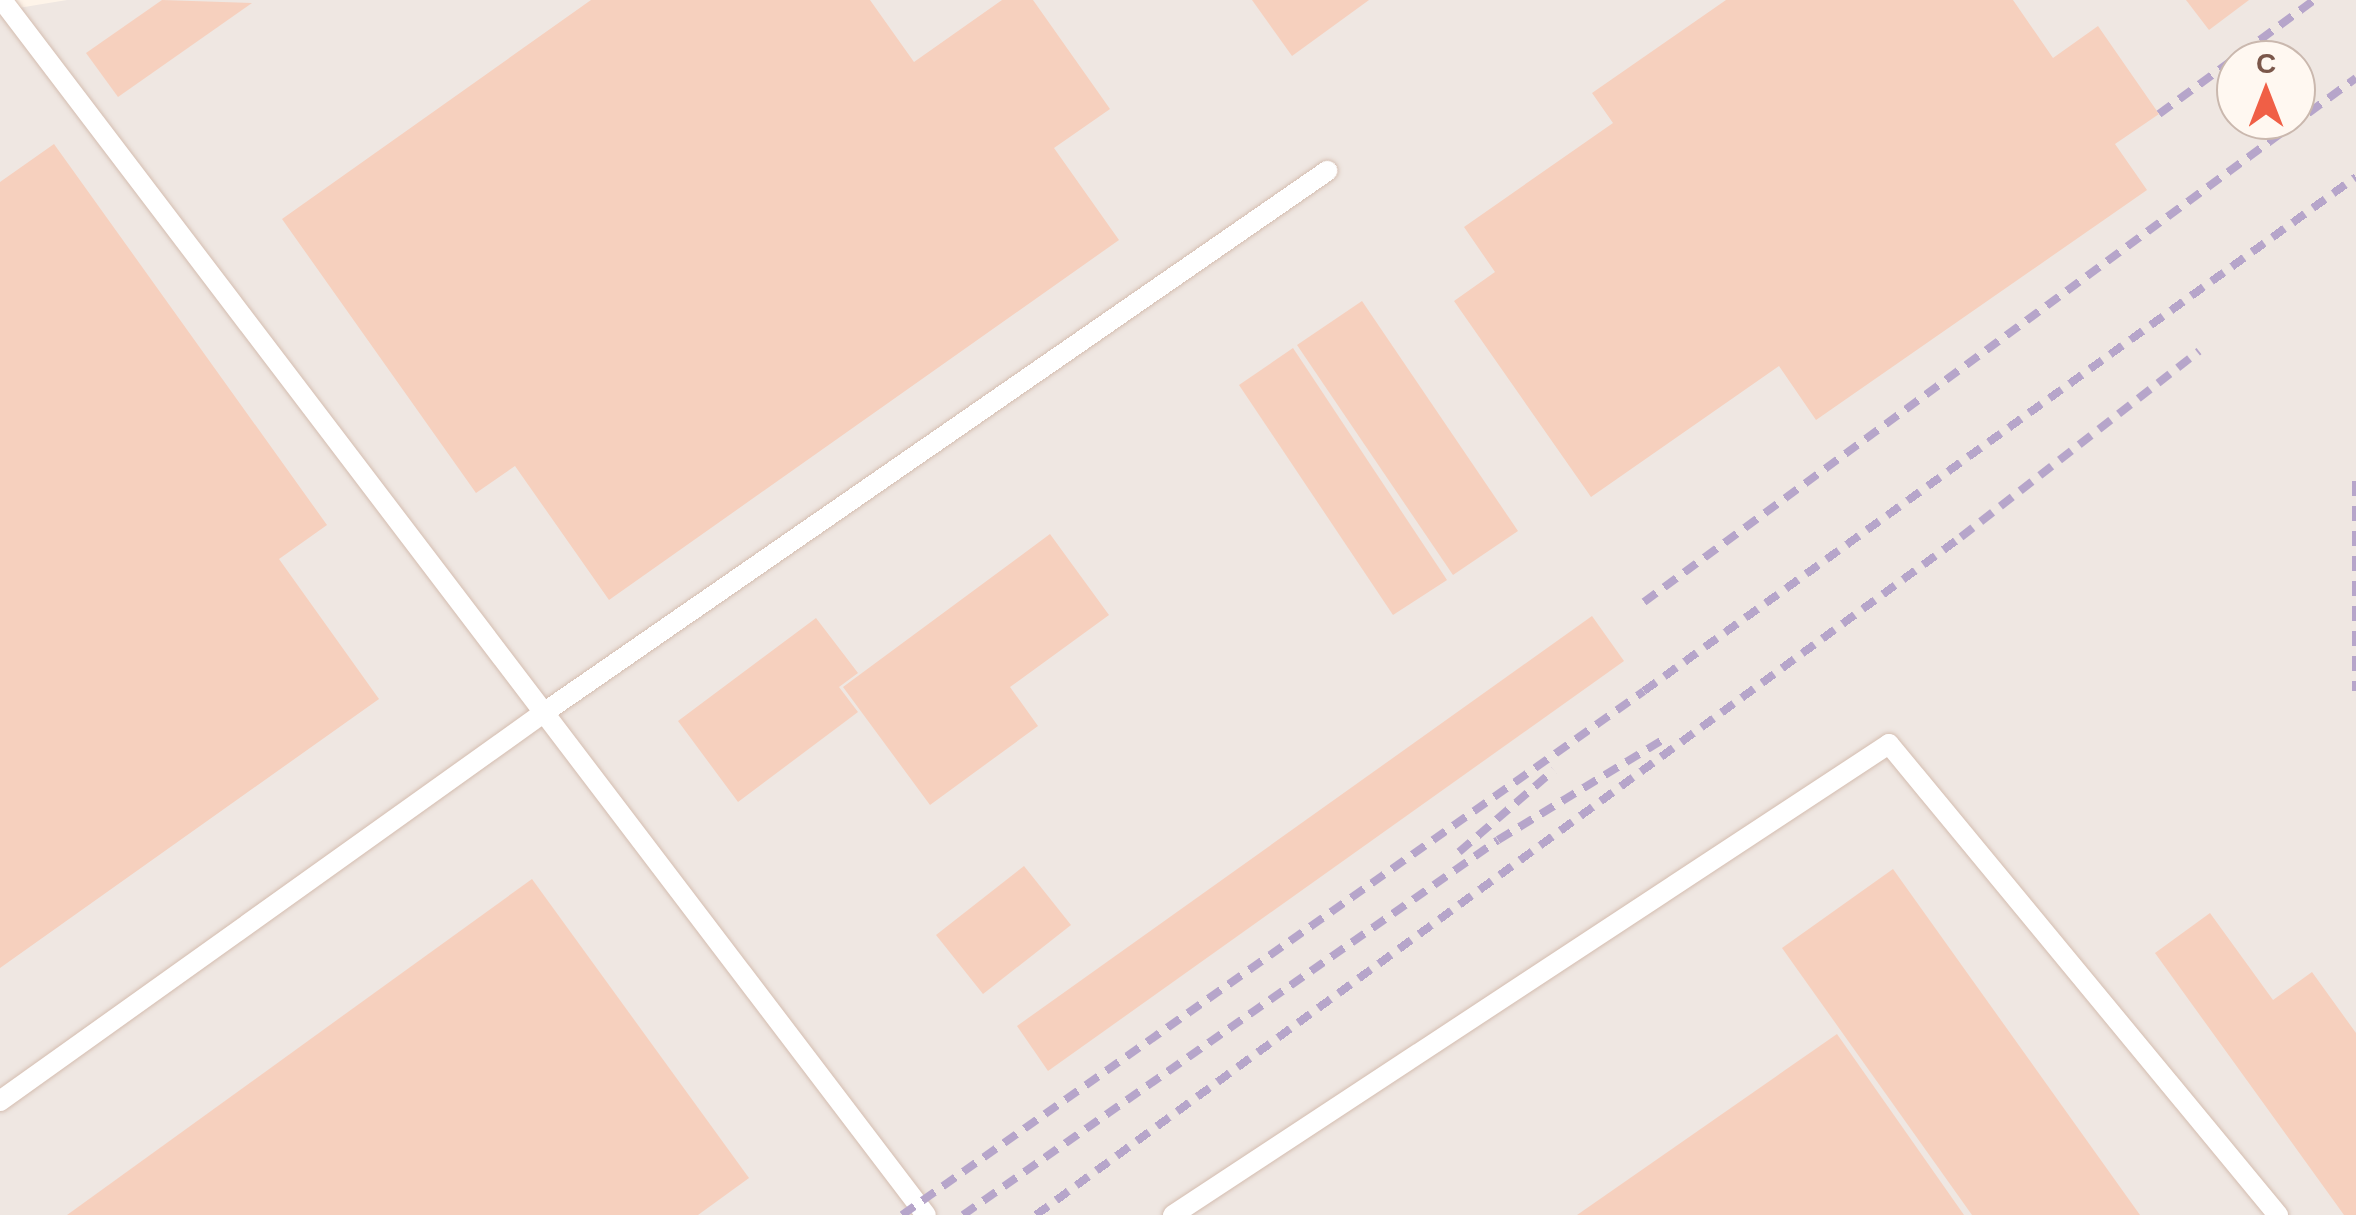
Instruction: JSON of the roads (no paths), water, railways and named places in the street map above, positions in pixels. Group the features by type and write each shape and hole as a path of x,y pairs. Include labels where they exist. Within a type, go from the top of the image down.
{"lane":[{"path":"2,0 926,1215"},
{"path":"0,1101 542,714 1327,171"},
{"path":"1173,1215 1889,744 2278,1215"}],"railway":[{"path":"2159,114 2314,0"},
{"path":"1644,602 2356,78"},
{"path":"902,1215 1644,691 2356,177"},
{"path":"1036,1215 1961,537 2199,351"},
{"path":"2356,481 2356,691"},
{"path":"963,1215 1498,840 1666,738"},
{"path":"1459,852 1554,770"}]}
